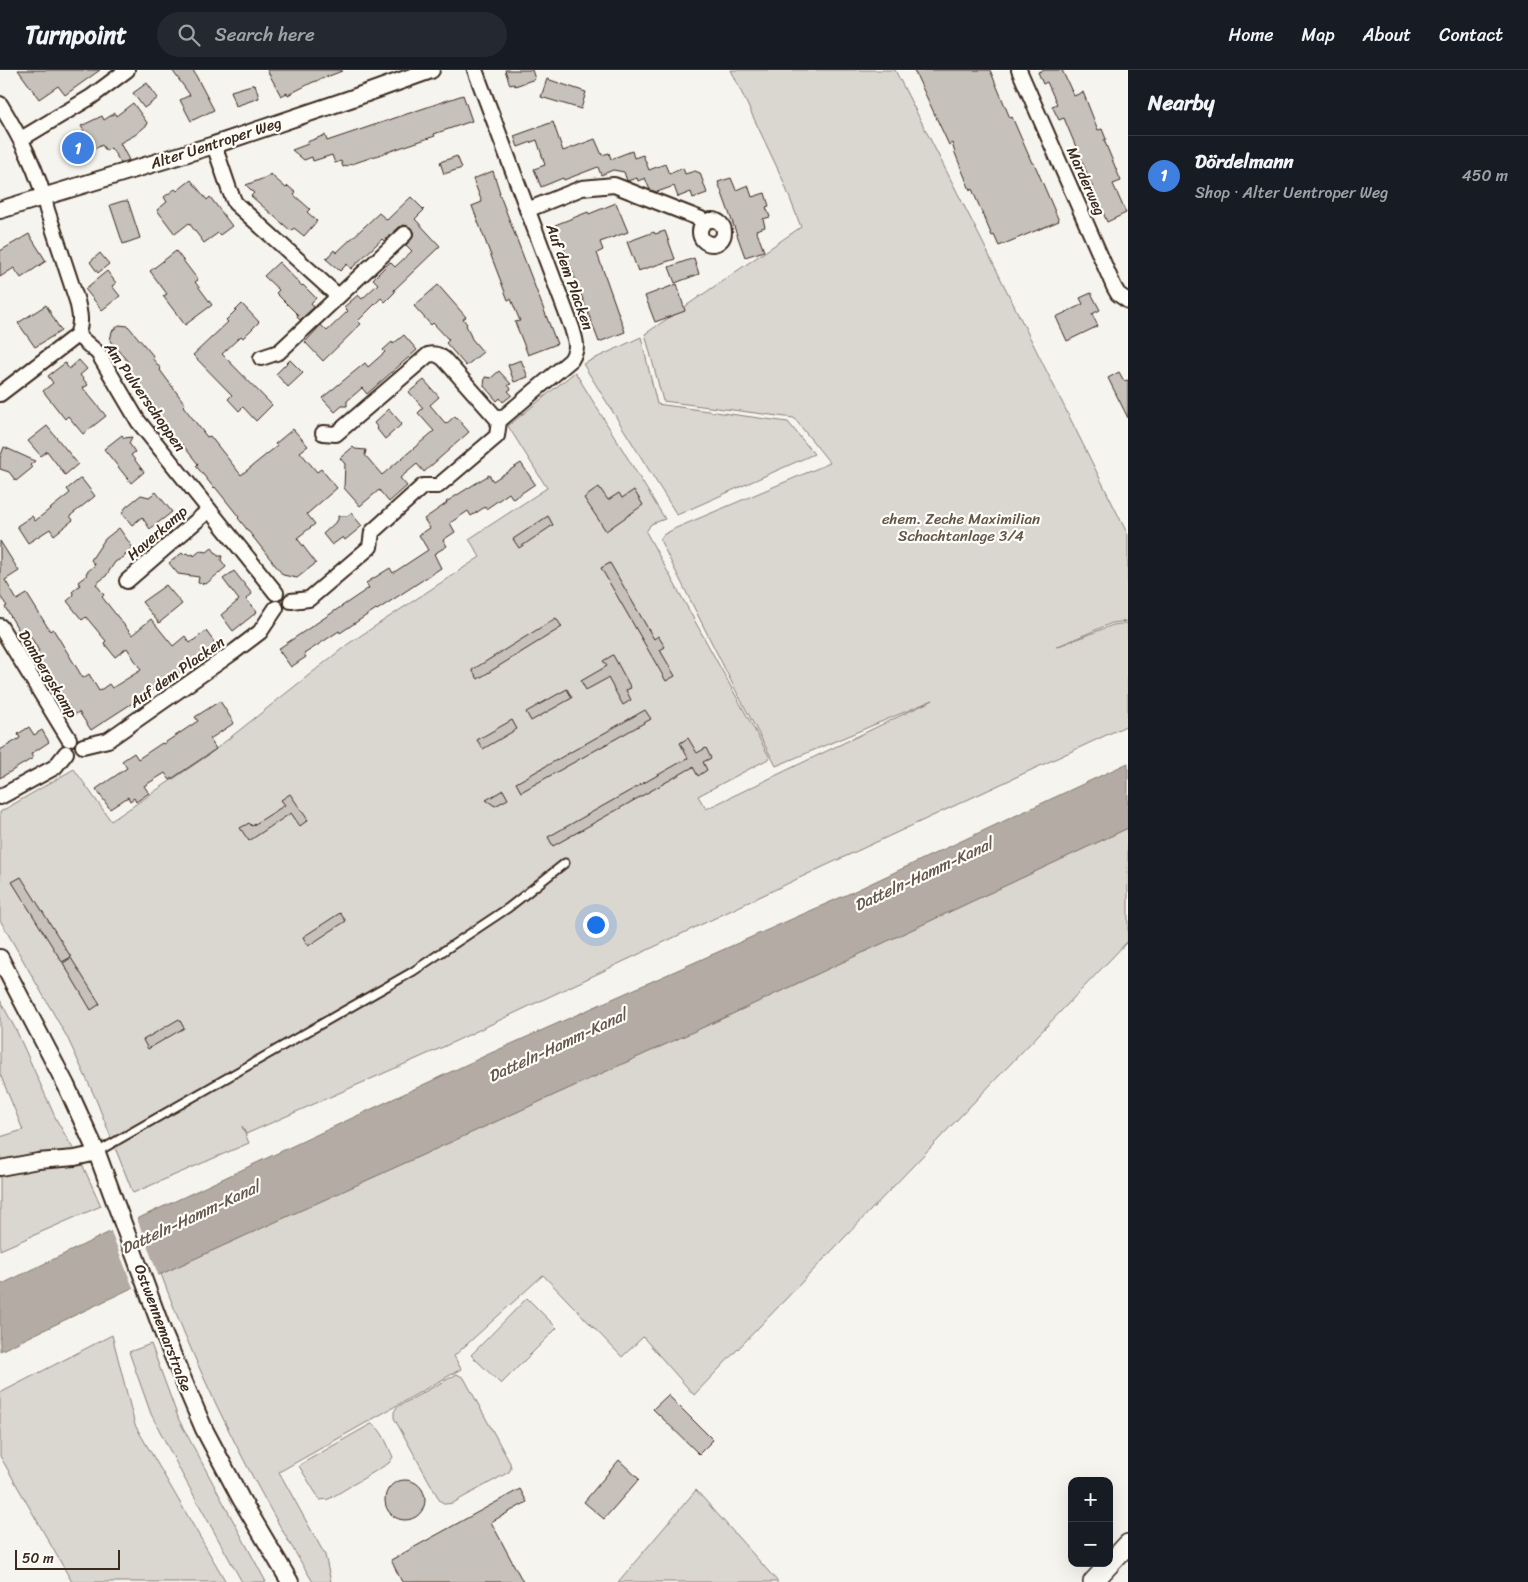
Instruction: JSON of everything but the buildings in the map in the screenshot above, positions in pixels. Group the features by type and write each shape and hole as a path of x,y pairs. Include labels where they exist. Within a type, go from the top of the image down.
{"main road":[{"path":"1093,1582 1128,1544"}],"street":[{"path":"21,139 91,97 127,70"},
{"name":"Alter Uentroper Weg","path":"0,210 214,145 350,100 430,70"},
{"name":"Auf dem Placken","path":"292,600 309,599 364,553 370,547 372,532 423,486 438,486 498,436 499,421 572,360 577,351 572,328 475,70"},
{"name":"Marderweg","path":"1020,70 1114,286 1118,294 1128,302"},
{"path":"0,104 21,139 44,196 79,309 80,328 77,335 0,394"},
{"path":"214,145 229,189 236,203 338,296"},
{"path":"527,210 582,188 614,185 701,219 703,223"},
{"path":"261,358 279,352 405,234"},
{"name":"Am Pulverschoppen","path":"77,335 98,353 138,421 276,593"},
{"path":"323,433 336,434 428,356 433,354 440,355 444,359 499,421"},
{"name":"Haverkamp","path":"127,581 208,510"},
{"path":"282,591 287,592 292,600 289,607 281,610 276,608 273,602 276,593 282,591"},
{"name":"Auf dem Placken","path":"0,797 55,767 66,753 76,757 80,754 83,746 108,740 236,651 260,632 276,608"},
{"name":"Dambergskamp","path":"0,626 69,739"},
{"path":"66,753 64,746 69,739 78,739 83,746"},
{"name":"Ostwennemarstraße","path":"0,958 62,1077 97,1153 159,1319 204,1429 240,1499 290,1582"},
{"path":"0,1168 38,1161 75,1158 97,1153"}],"lane":[{"path":"97,1153 412,972 508,908 565,863"}],"green space":[{"name":"ehem. Zeche Maximilian Schachtanlage 3/4","path":"731,70 895,70 1128,535 1128,621 1112,623 1056,647 1113,625 1128,623 1128,725 441,1048 246,1134 242,1126 249,1143 133,1193 95,1097 67,1037 0,920 0,812 74,769 111,821 207,756 348,644 480,557 469,539 547,488 508,426 575,372 665,519 651,524 646,532 770,758 698,796 706,809 933,700 776,766 660,540 663,535 676,528 830,463 794,418 663,401 645,334 801,227 782,178"},
{"path":"641,337 657,404 788,422 814,454 677,515 583,364"},
{"path":"1128,828 1128,941 694,1395 643,1337 622,1357 543,1275 454,1356 461,1369 279,1472 325,1555 331,1582 313,1582 270,1508 230,1432 193,1354 161,1274 730,1015"},
{"path":"0,1000 17,1032 56,1119 83,1166 101,1206 0,1250 0,1137 23,1130 0,1074"},
{"path":"527,1298 557,1328 501,1384 471,1355"},
{"path":"112,1335 135,1425 226,1582 72,1582 0,1456 0,1393"},
{"path":"151,1344 179,1420 266,1582 242,1582 151,1414 129,1352"},
{"path":"457,1374 464,1378 511,1468 509,1472 453,1503 446,1504 440,1501 394,1418 394,1412 397,1407"},
{"path":"371,1424 378,1429 387,1443 393,1457 389,1463 329,1499 320,1500 299,1466"},
{"path":"696,1490 778,1582 618,1582"}],"water":[{"name":"Datteln-Hamm-Kanal","path":"1128,763 1128,828 730,1015 161,1274 0,1351 0,1285 491,1053 846,895"}],"pier":[{"path":"136,1216 159,1277 134,1290 110,1229"}],"place":[{"name":"Dördelmann","path":"78,148"}]}
